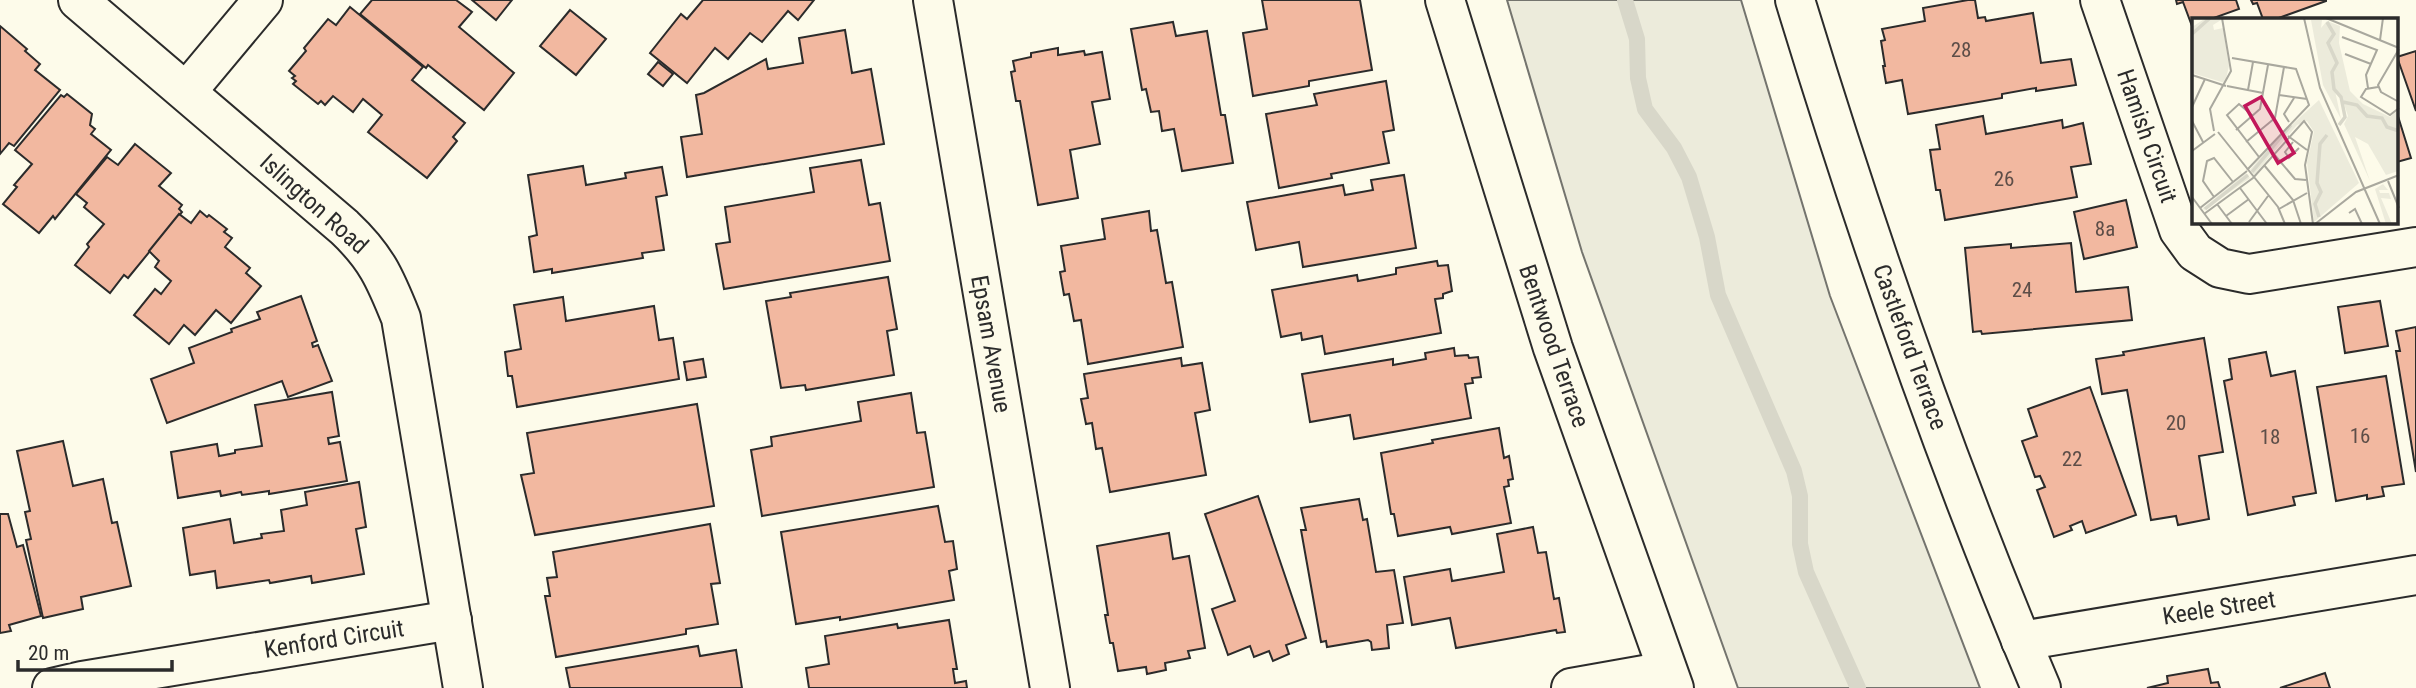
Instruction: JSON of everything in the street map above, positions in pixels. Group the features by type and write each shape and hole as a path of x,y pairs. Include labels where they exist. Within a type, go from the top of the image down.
{"street":[{"name":"Islington Road","path":"78,0 362,244 374,259 401,318 463,688"},
{"path":"187,91 263,0"},
{"name":"Epsam Avenue","path":"933,0 1050,688"},
{"name":"Bentwood Terrace","path":"1445,0 1553,348 1671,680"},
{"name":"Castleford Terrace","path":"1795,0 1884,276 2021,642 2041,688"},
{"name":"Hamish Circuit","path":"2100,0 2179,230 2195,251 2220,268 2249,274 2416,247"},
{"name":"Keele Street","path":"2021,642 2416,575"},
{"name":"Kenford Circuit","path":"52,688 452,620"},
{"path":"1571,688 1671,680"}],"shaded area":[{"path":"1507,0 1741,0 1830,296 1980,688 1738,688 1582,252"}],"building":[{"path":"372,0 456,0 472,12 459,27 514,73 484,110 428,65 426,68 360,14"},
{"path":"472,0 512,0 496,20"},
{"path":"703,0 814,0 798,20 788,11 762,42 750,33 728,59 715,48 687,83 650,53 681,14 687,19"},
{"path":"1262,0 1360,0 1372,70 1309,81 1309,86 1253,96 1243,33 1267,29"},
{"path":"1975,0 1978,18 1985,17 1986,21 2033,13 2041,63 2071,59 2076,85 2036,91 2036,88 2002,94 2002,98 1908,114 1902,80 1886,83 1881,41 1885,40 1882,29 1925,21 1923,8"},
{"path":"2176,0 2236,0 2239,9 2214,18 2192,18 2192,26 2183,2 2177,4"},
{"path":"2251,0 2326,0 2279,18 2263,18 2257,3 2253,4"},
{"path":"350,7 423,67 412,80 465,123 453,137 457,141 427,178 368,132 382,115 363,99 353,112 333,96 325,105 321,101 318,104 293,84 296,81 292,78 295,76 289,71 306,51 304,48 328,19 336,25"},
{"path":"570,10 606,39 576,75 540,46"},
{"path":"1173,22 1176,36 1207,31 1221,115 1225,115 1233,163 1182,171 1174,129 1162,131 1159,111 1151,112 1146,89 1142,90 1131,29"},
{"path":"0,26 40,64 35,70 60,90 14,146 9,143 0,154"},
{"path":"845,30 852,73 871,69 884,144 687,177 681,137 702,134 696,95 766,59 768,69 803,63 799,38"},
{"path":"1058,48 1058,55 1084,51 1085,55 1102,52 1110,99 1092,102 1100,144 1070,150 1078,198 1038,205 1020,101 1016,101 1011,72 1015,71 1013,61 1031,57 1031,53"},
{"path":"2416,51 2416,111 2398,60 2398,57"},
{"path":"658,62 673,74 663,86 648,74"},
{"path":"1386,81 1394,130 1383,132 1389,163 1331,174 1332,178 1279,188 1266,114 1317,105 1314,94"},
{"path":"67,94 92,114 90,125 95,129 91,134 111,150 55,219 53,216 39,233 3,204 17,187 14,185 32,164 15,150 61,95 64,97"},
{"path":"1983,116 1986,134 2062,120 2063,128 2083,123 2091,164 2071,167 2077,197 1945,220 1940,190 1936,190 1930,150 1940,149 1936,125"},
{"path":"2398,116 2411,158 2398,162"},
{"path":"135,144 171,173 159,186 182,205 179,209 182,212 128,278 124,275 110,293 75,265 89,247 87,244 104,224 84,207 87,203 76,194 107,157 118,165"},
{"path":"861,160 869,205 880,203 890,261 724,289 716,244 730,242 725,207 814,192 810,168"},
{"path":"583,166 586,185 626,178 625,173 662,167 667,195 656,197 664,250 642,253 643,258 552,273 552,269 534,272 529,237 537,235 528,175"},
{"path":"1404,175 1416,248 1303,267 1299,242 1256,250 1247,202 1343,185 1345,195 1373,190 1371,180"},
{"path":"2126,200 2137,247 2084,259 2074,212"},
{"path":"200,211 227,229 224,232 232,238 225,247 250,268 246,273 261,286 231,323 216,310 195,335 184,325 169,344 134,315 155,289 161,294 171,281 155,267 159,261 149,251 179,214 191,223"},
{"path":"1149,211 1151,231 1157,230 1166,283 1172,282 1183,347 1088,364 1081,320 1074,321 1069,294 1064,295 1060,272 1065,271 1061,246 1105,239 1102,219"},
{"path":"2071,243 2076,292 2128,287 2132,320 1982,334 1981,331 1973,332 1965,248 2011,244 2011,248"},
{"path":"1437,261 1438,266 1448,265 1452,291 1443,294 1443,298 1435,299 1441,333 1325,354 1322,336 1302,340 1301,333 1281,337 1272,290 1357,275 1358,281 1396,274 1396,268"},
{"path":"888,277 897,329 887,331 894,375 806,390 805,385 781,388 766,301 791,297 790,293"},
{"path":"301,296 317,341 312,343 313,347 318,345 332,381 288,397 282,381 167,423 151,379 194,363 189,348 260,319 257,312"},
{"path":"563,297 566,321 654,306 659,340 673,338 679,379 517,407 512,376 508,376 505,352 521,349 514,305"},
{"path":"2380,301 2388,346 2345,353 2338,307"},
{"path":"2416,327 2416,472 2396,351 2400,351 2396,331"},
{"path":"2204,338 2223,452 2199,456 2209,519 2178,525 2176,516 2151,520 2127,390 2102,394 2096,359"},
{"path":"1454,348 1455,356 1478,357 1481,377 1472,378 1473,383 1465,384 1471,418 1354,439 1350,415 1310,422 1302,374 1393,359 1393,365 1426,359 1425,353"},
{"path":"2266,352 2271,376 2295,371 2316,493 2293,497 2295,505 2248,515 2224,381 2232,379 2229,359"},
{"path":"1181,358 1182,366 1202,363 1210,410 1195,413 1206,475 1110,492 1102,448 1096,449 1092,423 1086,424 1081,399 1088,398 1084,374"},
{"path":"703,359 706,377 687,380 684,362"},
{"path":"2386,376 2404,484 2382,487 2384,496 2367,499 2367,495 2336,501 2317,387"},
{"path":"2090,387 2136,515 2086,533 2082,521 2070,526 2072,530 2054,537 2037,490 2045,487 2040,476 2035,477 2022,441 2037,436 2028,409"},
{"path":"332,392 339,436 328,438 329,444 340,442 347,481 269,494 269,491 242,495 241,492 221,496 220,491 178,498 171,452 217,444 219,456 235,453 235,450 262,446 255,405"},
{"path":"911,393 917,433 925,432 934,487 762,516 751,450 772,446 771,437 861,421 858,402"},
{"path":"697,404 714,506 535,535 521,475 534,473 527,433"},
{"path":"1499,428 1504,458 1509,456 1513,479 1508,480 1509,486 1504,487 1511,523 1452,534 1450,527 1398,536 1394,514 1391,514 1381,453 1433,443 1432,440"},
{"path":"63,441 73,486 103,479 112,523 117,522 131,586 81,597 83,609 43,618 26,540 31,539 25,512 30,511 17,451"},
{"path":"359,482 366,527 356,529 364,574 312,583 311,576 217,588 215,571 190,575 183,528 230,519 234,543 262,538 261,534 284,531 281,510 307,505 305,492"},
{"path":"1258,496 1306,638 1286,645 1289,654 1273,661 1269,651 1254,657 1250,646 1228,655 1212,609 1235,601 1205,514"},
{"path":"1359,499 1363,520 1367,519 1376,572 1394,570 1403,623 1387,625 1389,648 1372,650 1368,640 1327,647 1326,641 1321,642 1301,530 1306,530 1301,508"},
{"path":"938,506 945,542 953,541 957,569 949,571 954,600 840,620 840,617 796,624 781,532"},
{"path":"0,514 8,514 17,547 23,545 41,616 9,625 11,631 0,633"},
{"path":"710,524 720,583 711,584 718,624 686,629 686,634 556,657 545,596 550,596 547,578 557,577 553,552"},
{"path":"1533,527 1538,553 1546,552 1554,599 1559,598 1565,632 1557,633 1556,630 1456,648 1450,618 1412,625 1404,577 1450,569 1452,581 1504,572 1497,534"},
{"path":"1169,533 1173,559 1189,556 1205,648 1188,651 1190,658 1165,663 1166,670 1147,674 1146,667 1118,671 1105,615 1108,615 1097,546"},
{"path":"949,620 957,669 953,669 955,683 966,681 967,688 809,688 806,668 829,664 825,636 897,624 898,628"},
{"path":"698,646 700,656 736,650 742,688 570,688 566,668"},
{"path":"2208,669 2211,683 2218,682 2220,688 2147,688 2168,683 2167,676"},
{"path":"2325,673 2330,688 2280,688"}],"waterway":[{"path":"1625,0 1637,39 1638,78 1645,109 1674,148 1689,177 1707,237 1718,295 1794,471 1800,496 1800,544 1806,572 1858,688"}]}
